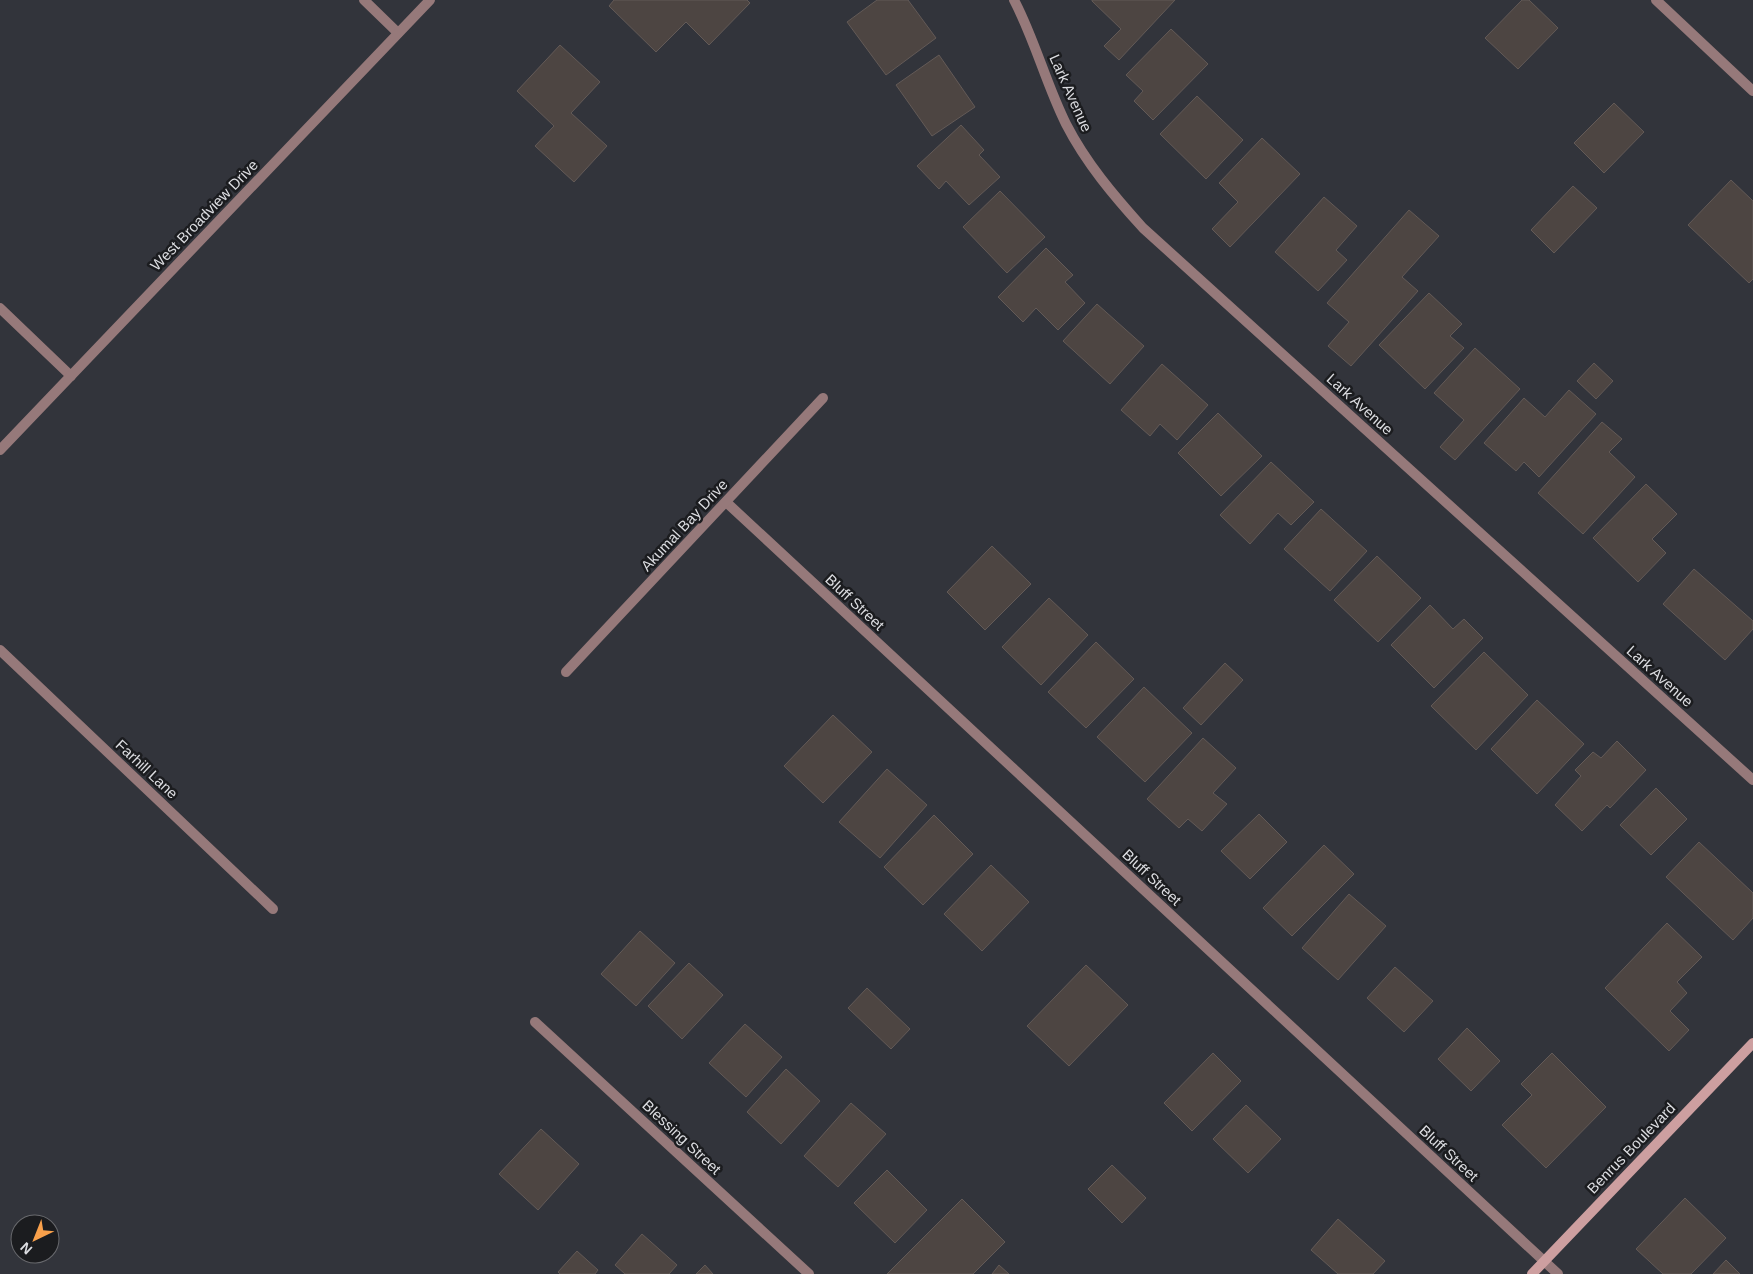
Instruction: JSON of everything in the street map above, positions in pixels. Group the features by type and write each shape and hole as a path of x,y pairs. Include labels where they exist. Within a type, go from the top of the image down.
{"street":[{"path":"364,0 398,33"},
{"name":"West Broadview Drive","path":"0,450 430,0"},
{"name":"Lark Avenue","path":"1014,0 1066,124 1098,175 1114,196 1144,228 1753,780"},
{"path":"1656,0 1753,91"},
{"path":"0,308 71,376"},
{"name":"Akumal Bay Drive","path":"566,672 823,398"},
{"name":"Bluff Street","path":"726,502 1558,1274"},
{"name":"Farhill Lane","path":"0,650 273,909"},
{"name":"Blessing Street","path":"535,1022 809,1274"},
{"name":"Benrus Boulevard","path":"1532,1274 1753,1043"}],"building":[{"path":"614,0 747,0 750,3 709,45 686,22 656,52 609,6"},
{"path":"877,0 908,0 936,38 886,75 847,22"},
{"path":"1092,0 1175,0 1119,60 1104,46 1121,29"},
{"path":"1522,0 1529,0 1558,28 1518,69 1485,38"},
{"path":"1171,29 1208,64 1153,120 1134,101 1143,91 1126,75"},
{"path":"560,45 600,82 571,113 607,146 574,182 535,146 554,126 517,91"},
{"path":"939,55 975,107 932,136 896,85"},
{"path":"1197,96 1243,140 1206,179 1160,134"},
{"path":"1614,103 1644,132 1604,173 1574,143"},
{"path":"961,125 984,150 979,155 1000,177 969,205 946,181 939,189 917,166"},
{"path":"1262,138 1300,174 1230,247 1212,229 1238,202 1219,183"},
{"path":"1731,180 1753,201 1753,279 1749,283 1688,225"},
{"path":"1573,186 1597,208 1554,253 1531,230"},
{"path":"1000,191 1045,237 1007,273 963,227"},
{"path":"1324,197 1357,226 1336,250 1347,260 1318,291 1275,252"},
{"path":"1409,210 1439,236 1402,277 1418,291 1351,366 1328,346 1349,322 1327,303"},
{"path":"1046,248 1073,275 1065,282 1085,303 1058,330 1036,308 1023,322 998,297"},
{"path":"1429,293 1462,324 1450,336 1464,348 1425,389 1379,345"},
{"path":"1097,304 1144,346 1110,384 1063,341"},
{"path":"1475,348 1520,389 1455,460 1440,447 1464,420 1434,393"},
{"path":"1594,363 1613,381 1596,399 1577,381"},
{"path":"1162,364 1208,405 1177,440 1160,424 1150,436 1121,410"},
{"path":"1569,390 1596,414 1539,477 1524,462 1516,471 1484,443 1524,398 1545,417"},
{"path":"1218,413 1262,456 1221,496 1178,453"},
{"path":"1602,422 1622,439 1609,452 1635,477 1583,534 1538,493"},
{"path":"1271,462 1314,502 1291,525 1278,513 1250,544 1220,515"},
{"path":"1646,484 1677,514 1652,539 1666,553 1638,582 1593,538"},
{"path":"1321,509 1367,551 1330,591 1284,549"},
{"path":"992,546 1031,584 985,630 947,592"},
{"path":"1377,556 1421,598 1378,642 1334,600"},
{"path":"1694,569 1753,621 1753,629 1725,660 1663,604"},
{"path":"1049,598 1088,635 1041,685 1002,647"},
{"path":"1430,605 1453,629 1464,619 1483,638 1434,688 1391,645"},
{"path":"1096,642 1134,679 1086,728 1048,692"},
{"path":"1484,652 1528,695 1476,750 1431,706"},
{"path":"1225,663 1243,680 1201,725 1183,708"},
{"path":"1144,687 1192,733 1145,782 1097,737"},
{"path":"1537,700 1584,744 1537,794 1491,749"},
{"path":"833,715 872,752 823,803 784,766"},
{"path":"1203,738 1236,768 1213,793 1227,804 1202,831 1188,819 1179,828 1147,799"},
{"path":"1617,741 1646,770 1610,808 1607,805 1582,831 1555,805 1581,776 1575,770 1593,752 1601,758"},
{"path":"887,769 927,805 880,858 839,822"},
{"path":"1656,788 1687,819 1651,855 1620,825"},
{"path":"1259,814 1287,842 1250,879 1221,851"},
{"path":"934,815 973,854 923,905 884,867"},
{"path":"1699,842 1753,893 1753,918 1733,940 1666,877"},
{"path":"1324,845 1354,874 1292,936 1263,908"},
{"path":"991,865 1029,902 982,951 944,914"},
{"path":"1349,894 1386,926 1338,980 1302,948"},
{"path":"1667,923 1702,957 1677,982 1687,993 1670,1011 1689,1030 1669,1051 1605,988"},
{"path":"640,931 675,963 636,1006 601,974"},
{"path":"689,963 723,995 682,1039 648,1006"},
{"path":"1086,965 1128,1005 1069,1066 1027,1026"},
{"path":"1395,967 1433,1001 1404,1032 1367,998"},
{"path":"867,988 910,1029 891,1049 848,1008"},
{"path":"745,1024 782,1057 746,1097 709,1063"},
{"path":"1467,1028 1500,1061 1471,1091 1438,1059"},
{"path":"1213,1053 1241,1081 1192,1131 1164,1103"},
{"path":"1552,1053 1606,1107 1546,1168 1502,1125 1532,1095 1521,1084"},
{"path":"786,1069 820,1101 781,1144 747,1112"},
{"path":"851,1103 886,1134 838,1187 804,1156"},
{"path":"1246,1105 1281,1139 1248,1173 1213,1139"},
{"path":"541,1129 579,1164 538,1210 499,1174"},
{"path":"1112,1165 1146,1198 1122,1223 1088,1189"},
{"path":"887,1170 927,1210 895,1243 854,1203"},
{"path":"1685,1198 1726,1238 1691,1274 1663,1274 1636,1249"},
{"path":"962,1199 1005,1242 973,1274 887,1274"},
{"path":"1338,1219 1385,1261 1373,1274 1338,1274 1311,1250"},
{"path":"642,1234 677,1265 669,1274 625,1274 615,1265"},
{"path":"577,1251 598,1270 595,1274 560,1274 558,1272"},
{"path":"1726,1260 1740,1274 1713,1274"},
{"path":"705,1265 713,1274 696,1274"},
{"path":"999,1265 1009,1274 992,1274"}]}
